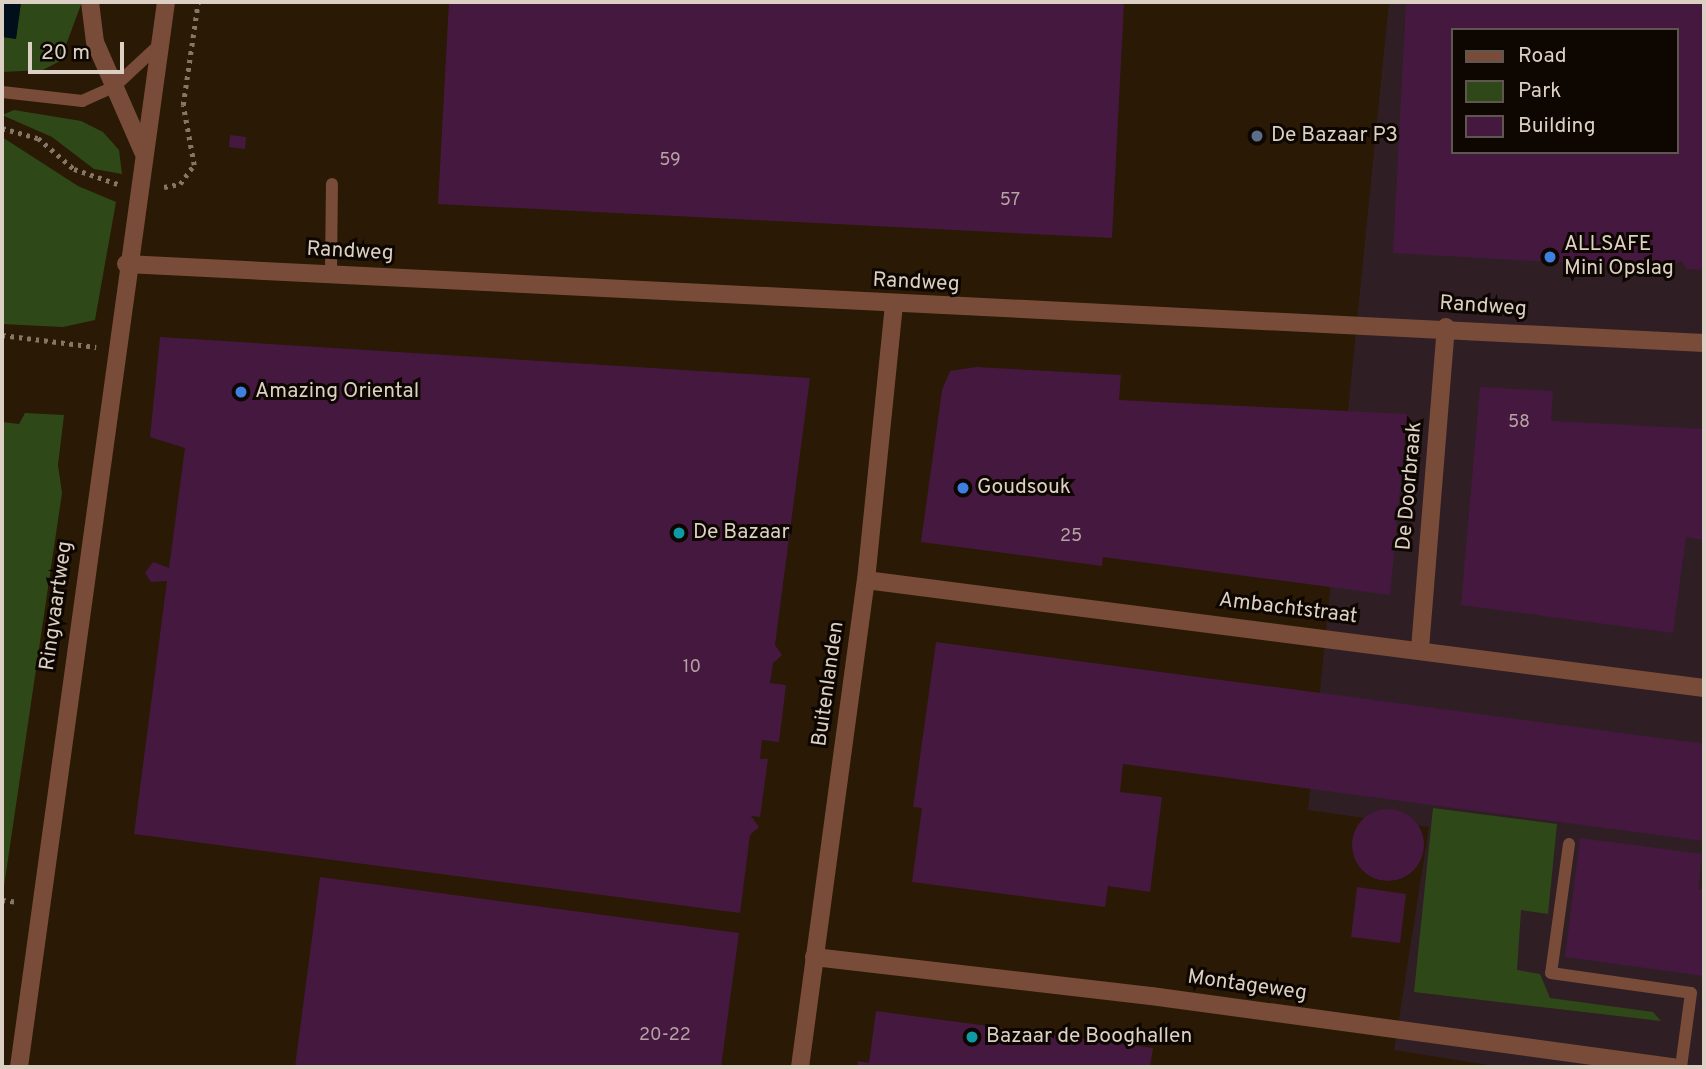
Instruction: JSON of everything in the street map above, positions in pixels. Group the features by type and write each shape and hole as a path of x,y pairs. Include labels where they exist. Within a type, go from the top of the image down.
{"street":[{"path":"90,2 95,42 142,152"},
{"name":"Ringvaartweg","path":"19,1067 114,350 166,2"},
{"name":"Randweg","path":"126,264 894,305 1446,327 1704,343"},
{"name":"Buitenlanden","path":"800,1067 866,580 894,305"},
{"name":"De Doorbraak","path":"1420,649 1446,327"},
{"name":"Ambachtstraat","path":"866,580 1420,649 1704,688"},
{"name":"Montageweg","path":"814,957 1151,996 1673,1067"}],"lane":[{"path":"2,92 82,102 115,86 159,45"},
{"path":"331,274 332,184"},
{"path":"1569,844 1551,973 1691,993 1681,1067"}],"path":[{"path":"2,335 114,350"}],"shaded area":[{"path":"1389,2 1704,2 1704,1067 1501,1067 1394,1050 1429,827 1308,810"}],"green space":[{"path":"21,2 82,2 60,61 43,70 2,72 2,37 16,38"},
{"path":"14,110 81,121 103,132 119,150 122,174 94,169 52,137 2,115"},
{"path":"2,137 78,186 116,202 95,320 63,327 2,324"},
{"path":"25,413 64,415 58,465 62,493 2,900 2,422 19,424"},
{"path":"1433,808 1557,824 1548,914 1521,910 1517,970 1540,974 1550,998 1653,1012 1661,1021 1414,992"}],"water":[{"path":"2,2 21,2 16,39 2,37"}],"building":[{"path":"449,2 1124,2 1112,238 438,204"},
{"path":"1406,2 1704,2 1704,270 1686,269 1682,261 1667,268 1658,260 1644,267 1393,253"},
{"path":"230,135 246,137 245,149 229,147"},
{"path":"160,337 810,378 775,645 782,655 773,663 770,683 786,685 779,742 762,740 760,759 768,759 760,817 751,816 759,827 750,835 740,913 134,834 167,581 151,582 145,573 153,562 169,568 185,448 150,437"},
{"path":"976,367 1121,375 1119,400 1407,414 1390,595 1103,557 1102,566 921,542 942,390 950,371"},
{"path":"1480,387 1553,391 1551,421 1704,429 1704,540 1686,537 1673,633 1461,605"},
{"path":"936,642 1704,744 1704,841 1123,764 1120,792 1162,797 1150,892 1108,886 1105,907 912,882 922,808 913,807"},
{"path":"1388,809 1408,815 1418,825 1424,845 1418,865 1408,875 1388,881 1368,875 1358,865 1352,845 1358,825 1368,815"},
{"path":"1580,838 1702,854 1698,889 1704,890 1704,976 1565,957"},
{"path":"320,877 739,933 721,1067 295,1067"},
{"path":"1357,887 1406,894 1400,943 1351,937"},
{"name":"Bazaar de Booghallen","path":"876,1011 1153,1048 1150,1067 857,1067 858,1061 869,1063"}],"place":[{"name":"De Bazaar P3","path":"1257,136"},
{"name":"ALLSAFE Mini Opslag","path":"1550,257"},
{"name":"Amazing Oriental","path":"241,392"},
{"name":"Goudsouk","path":"963,488"},
{"name":"De Bazaar","path":"679,533"},
{"name":"Bazaar de Booghallen","path":"972,1037"}]}
